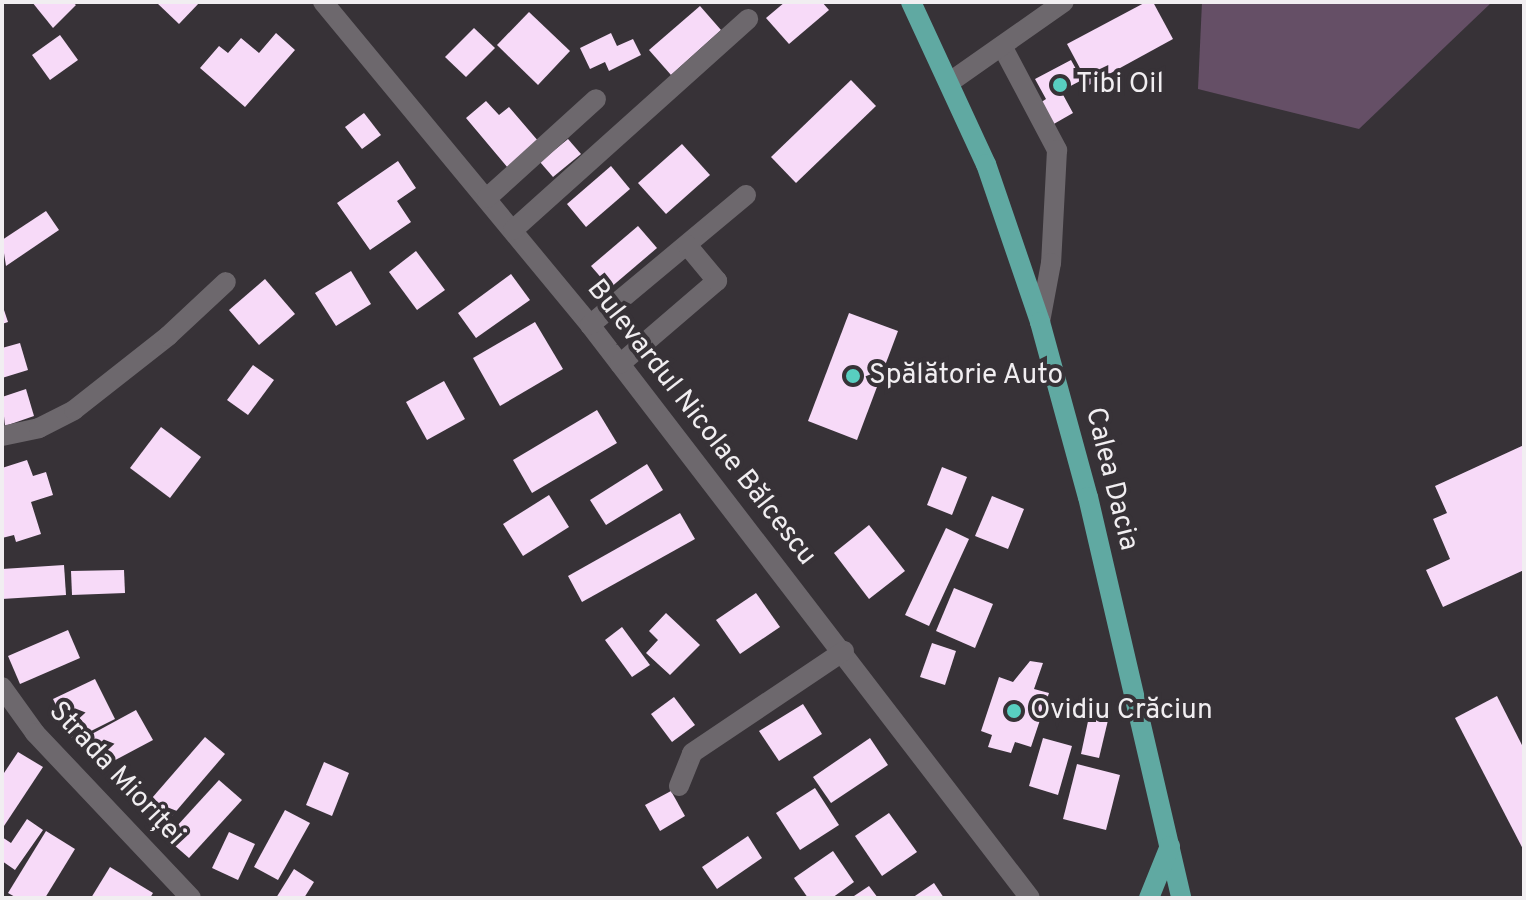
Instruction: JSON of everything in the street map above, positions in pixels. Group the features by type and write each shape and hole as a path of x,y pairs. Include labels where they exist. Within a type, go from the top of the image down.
{"main road":[{"name":"Calea Dacia","path":"911,2 986,164 1040,322 1088,497 1181,898"},
{"path":"1149,898 1170,846"},
{"path":"1170,846 1189,898"}],"street":[{"name":"Bulevardul Nicolae Bălcescu","path":"323,2 590,325 844,651 1030,898"},
{"path":"950,82 1064,2"},
{"path":"513,230 748,19"},
{"path":"1002,46 1057,150 1051,263 1040,322"},
{"path":"487,198 596,99"},
{"path":"590,325 746,195"},
{"path":"620,364 717,281 687,245"},
{"path":"2,436 39,428 74,410 168,336 226,282"},
{"path":"679,786 692,753 844,651"},
{"name":"Strada Mioriței","path":"2,687 35,733 191,898"}],"shaded area":[{"path":"1202,2 1492,2 1359,129 1198,89"}],"building":[{"path":"32,2 72,2 76,5 53,28"},
{"path":"156,2 200,2 179,24"},
{"path":"785,2 822,2 829,10 789,44 766,18"},
{"path":"1146,2 1153,2 1173,39 1089,85 1067,44"},
{"path":"700,6 721,30 671,75 649,50"},
{"path":"529,12 570,51 538,85 497,45"},
{"path":"474,28 495,48 466,77 445,57"},
{"path":"276,33 295,50 245,107 200,68 219,46 228,53 241,38 259,53"},
{"path":"611,33 617,46 633,39 641,55 609,71 605,62 590,69 580,48"},
{"path":"60,35 78,60 50,80 32,55"},
{"path":"1071,60 1082,80 1061,91 1073,113 1052,125 1040,103 1046,99 1035,79"},
{"path":"851,80 876,106 796,183 771,157"},
{"path":"486,101 499,115 509,107 539,142 508,168 466,118"},
{"path":"364,113 381,135 362,149 345,127"},
{"path":"568,139 581,154 553,177 540,162"},
{"path":"682,144 710,175 666,214 638,183"},
{"path":"398,161 416,188 397,201 411,222 370,250 337,203"},
{"path":"611,166 630,189 586,227 567,204"},
{"path":"46,211 59,230 6,266 2,240"},
{"path":"638,226 657,248 610,288 591,266"},
{"path":"416,251 445,290 417,310 389,272"},
{"path":"351,271 371,304 336,326 315,293"},
{"path":"511,274 530,300 476,338 458,313"},
{"path":"265,279 295,314 259,345 229,310"},
{"path":"2,304 8,322 2,324"},
{"name":"Spălătorie Auto","path":"849,313 898,331 857,440 808,421"},
{"path":"535,322 563,369 500,406 473,358"},
{"path":"20,343 28,370 2,378 2,348"},
{"path":"253,365 274,380 248,415 227,400"},
{"path":"444,381 465,419 427,440 406,402"},
{"path":"26,389 34,416 5,426 2,397"},
{"path":"597,410 617,443 532,493 513,460"},
{"path":"161,427 201,457 170,498 130,468"},
{"path":"1524,445 1524,570 1443,607 1426,570 1450,559 1433,519 1447,513 1435,486"},
{"path":"27,460 33,476 46,472 53,495 31,502 41,534 16,542 14,535 2,538 2,468"},
{"path":"647,464 663,490 606,525 590,500"},
{"path":"942,467 967,477 952,515 927,505"},
{"path":"549,495 569,527 523,556 503,524"},
{"path":"992,496 1024,509 1008,549 975,536"},
{"path":"680,513 695,539 582,602 568,576"},
{"path":"869,525 905,571 869,599 834,553"},
{"path":"946,528 969,539 929,626 905,615"},
{"path":"64,565 66,595 2,599 2,569"},
{"path":"124,570 125,593 72,595 71,571"},
{"path":"954,588 993,604 975,648 936,631"},
{"path":"756,593 780,627 740,654 716,620"},
{"path":"666,613 700,645 670,675 646,653 658,640 649,631"},
{"path":"622,627 650,665 632,677 605,640"},
{"path":"68,630 80,658 20,684 8,656"},
{"path":"932,643 956,651 945,685 920,677"},
{"path":"1030,661 1043,663 1034,689 1049,693 1031,747 1015,742 1011,753 988,747 992,735 981,731 999,677 1013,682"},
{"path":"95,679 115,719 73,740 53,699"},
{"path":"1497,696 1524,749 1524,851 1455,718"},
{"path":"674,697 695,725 672,742 651,714"},
{"path":"803,704 822,734 779,761 759,731"},
{"path":"136,710 153,740 106,765 90,735"},
{"path":"1090,712 1109,716 1099,758 1081,754"},
{"path":"205,737 225,754 172,816 152,798"},
{"path":"870,738 888,765 831,803 813,777"},
{"path":"1043,738 1072,746 1058,795 1029,786"},
{"path":"18,752 43,767 2,829 2,776"},
{"path":"324,762 349,773 332,816 306,805"},
{"path":"1077,764 1120,775 1106,830 1063,819"},
{"path":"219,780 242,800 189,858 166,838"},
{"path":"815,788 839,825 800,850 776,813"},
{"path":"671,791 685,816 660,831 645,805"},
{"path":"285,810 310,823 278,880 254,867"},
{"path":"889,813 917,852 882,876 855,836"},
{"path":"27,819 43,830 15,870 2,861 2,837 11,843"},
{"path":"46,831 75,849 45,898 17,898 8,893"},
{"path":"229,832 255,844 238,880 212,868"},
{"path":"748,836 762,858 717,889 702,867"},
{"path":"833,851 854,882 832,898 808,898 794,878"},
{"path":"110,867 153,893 150,898 91,898"},
{"path":"294,869 314,882 304,898 276,898"},
{"path":"934,883 944,898 912,898"},
{"path":"869,886 878,898 851,898"}],"place":[{"name":"Tibi Oil","path":"1060,85"},
{"name":"Spălătorie Auto","path":"853,376"},
{"name":"Ovidiu Crăciun","path":"1014,711"}]}
